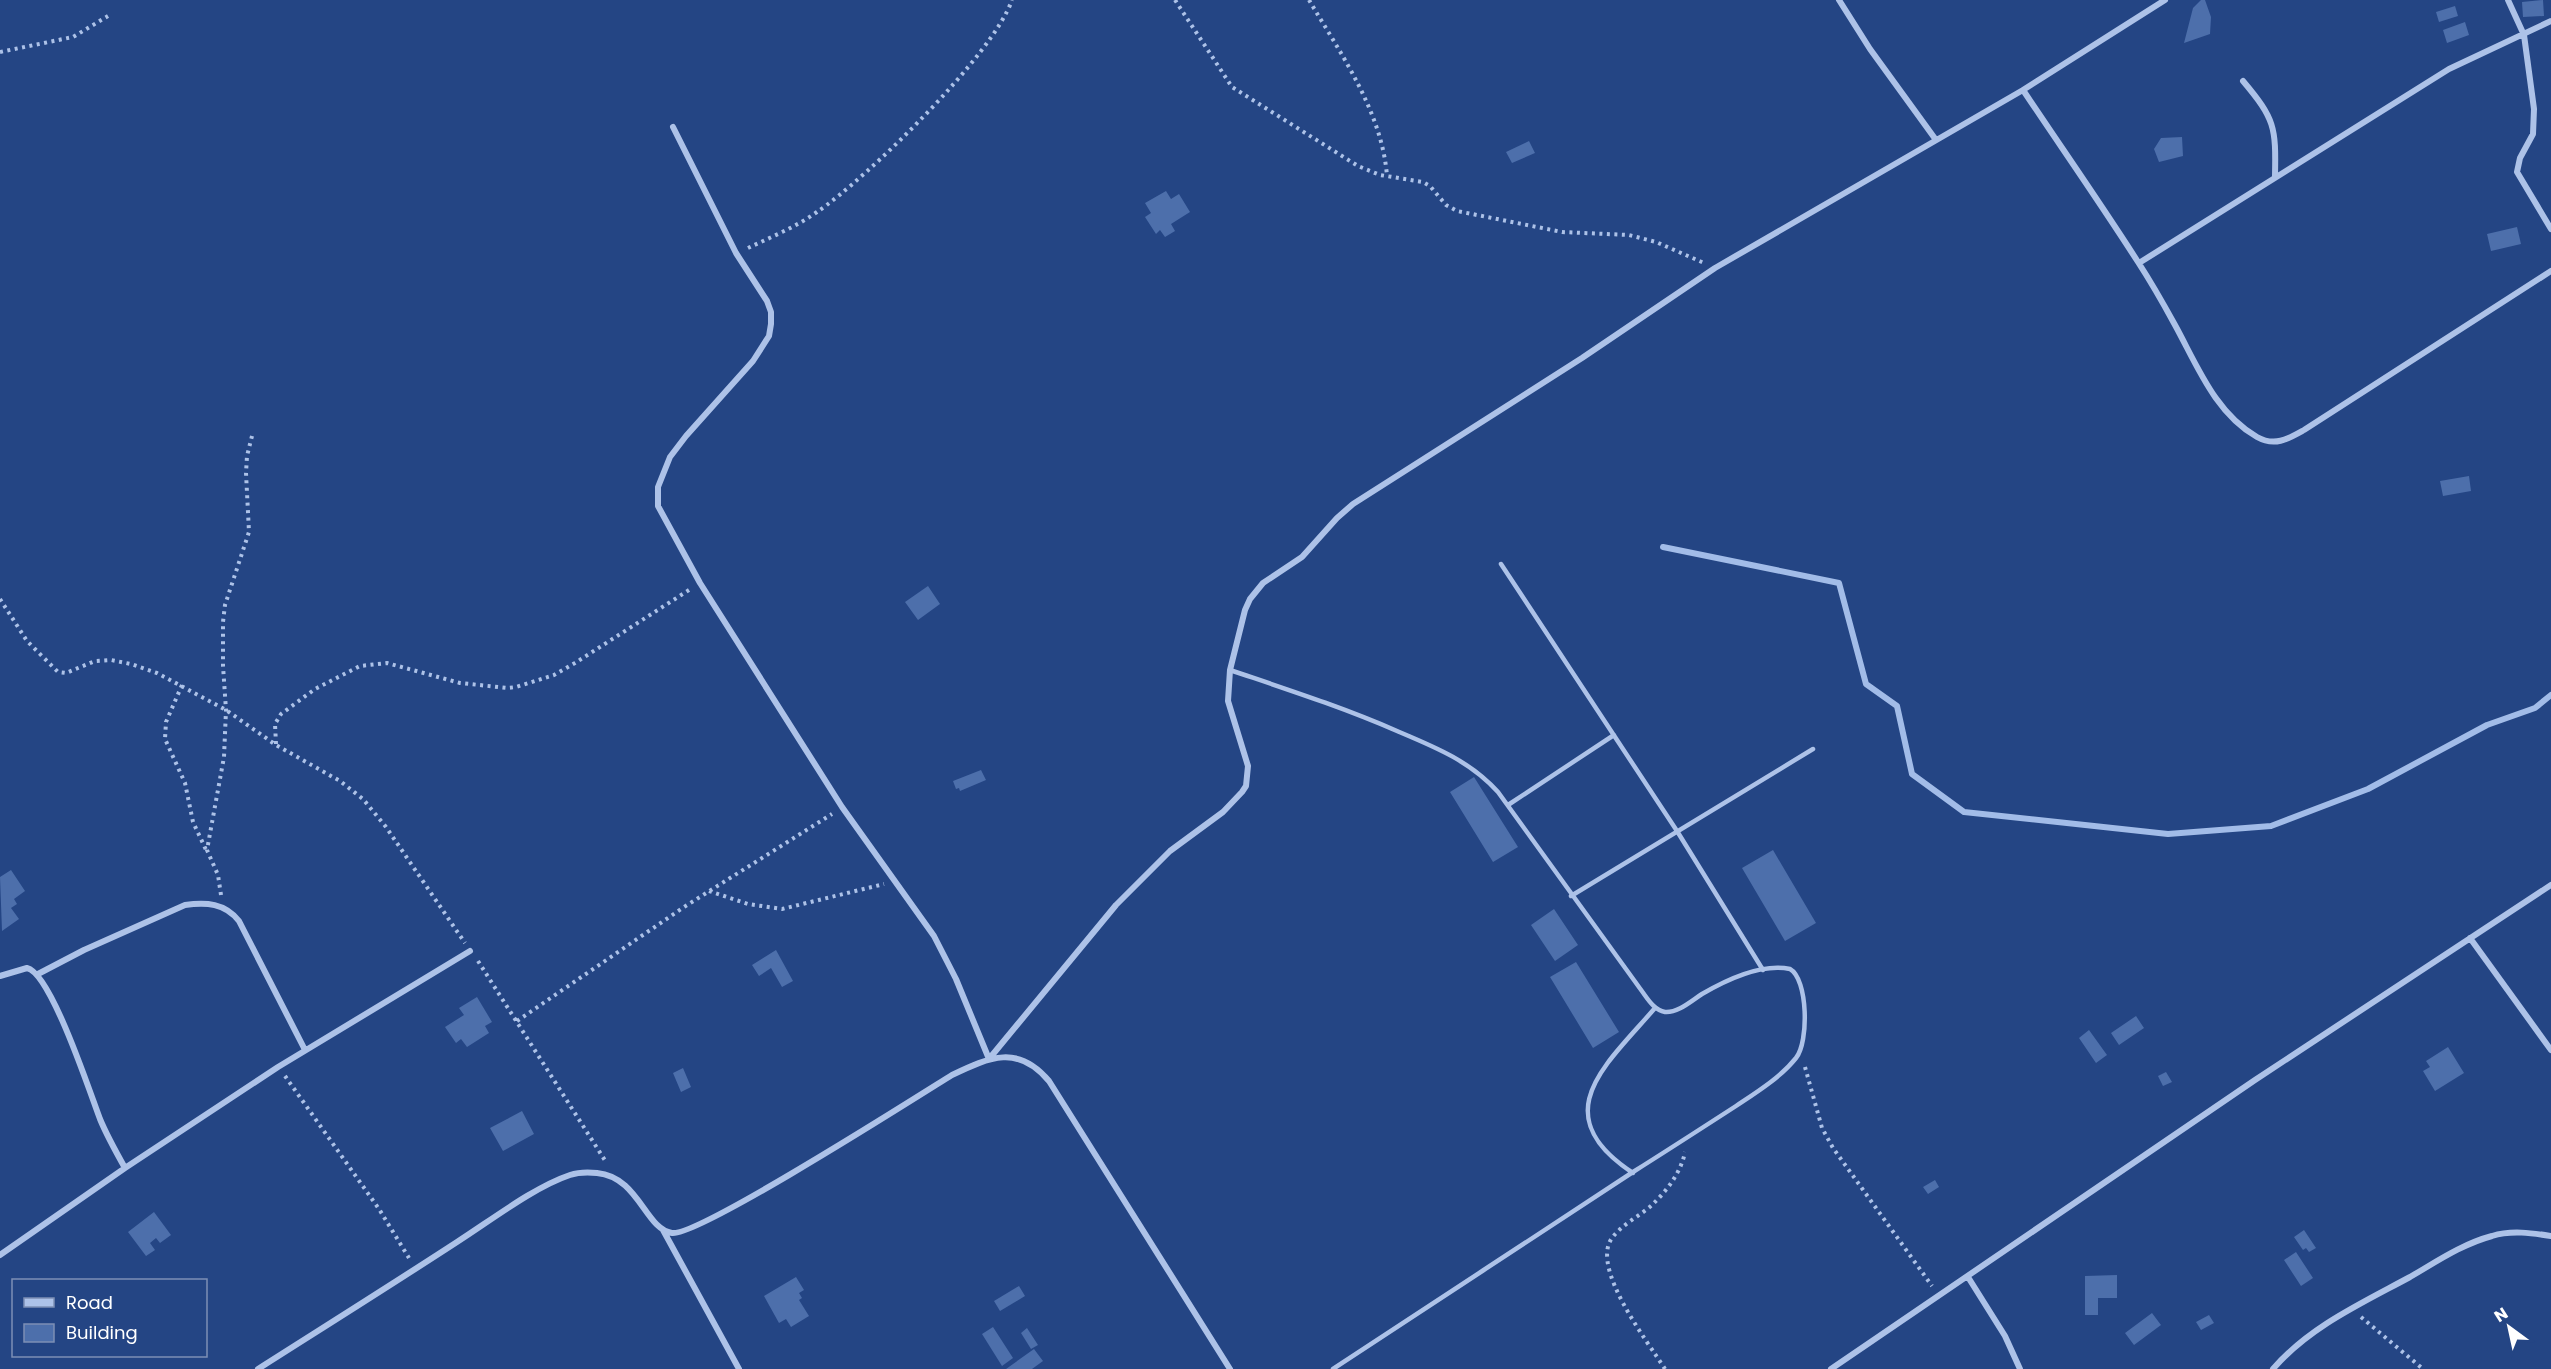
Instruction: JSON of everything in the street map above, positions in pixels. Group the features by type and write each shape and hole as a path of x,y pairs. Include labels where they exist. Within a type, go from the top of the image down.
{"street":[{"path":"1839,0 1870,49 1936,140"},
{"path":"989,1059 1116,905 1170,851 1223,812 1246,786 1248,766 1228,701 1230,670 1245,610 1256,590 1268,579 1302,557 1337,518 1353,504 1581,358 1715,268 2024,90 2165,0"},
{"path":"2508,0 2524,35 2532,88 2534,127 2531,140 2520,158 2517,172 2551,229"},
{"path":"2139,263 2449,69 2551,21"},
{"path":"2243,81 2263,106 2274,129 2275,176"},
{"path":"2024,90 2139,263 2175,325 2199,373 2213,394 2249,432 2267,442 2284,441 2304,430 2551,271"},
{"path":"673,127 736,253 767,301 771,312 769,336 753,361 670,457 660,478 657,492 661,514 700,583 842,807 893,882 934,936 956,979 989,1059"},
{"path":"1831,1369 2117,1173 2551,885"},
{"path":"38,974 84,950 185,905 199,903 221,906 229,910 239,921 305,1050"},
{"path":"2470,938 2551,1050"},
{"path":"0,1256 125,1168 278,1067 470,951"},
{"path":"0,976 27,968 38,974 70,1038 100,1119 125,1168"},
{"path":"663,1229 676,1233 705,1222 952,1075 989,1059 1021,1058 1036,1067 1049,1081 1230,1369"},
{"path":"258,1369 556,1181 579,1173 606,1174 616,1178 630,1189 663,1229 739,1369"},
{"path":"2273,1369 2285,1355 2303,1341 2351,1309 2454,1251 2479,1240 2512,1232 2551,1236"},
{"path":"1968,1277 2005,1336 2020,1369"}],"lane":[{"path":"1501,564 1677,831 1763,970"},
{"path":"1230,670 1343,709 1458,758 1487,779 1655,1008 1664,1012 1675,1011 1725,983 1763,970 1790,969 1798,978 1806,1031 1801,1050 1791,1063 1769,1083 1333,1369"},
{"path":"1508,806 1614,735"},
{"path":"1571,896 1812,749"},
{"path":"1633,1173 1615,1161 1598,1142 1587,1117 1588,1098 1602,1071 1655,1008"}],"path":[{"path":"736,253 817,213 857,180 968,67 1005,16 1012,0"},
{"path":"1174,0 1232,87 1373,174 1423,182 1438,194 1446,205 1457,211 1562,232 1629,234 1656,242 1715,268"},
{"path":"1309,0 1358,86 1384,148 1388,177"},
{"path":"0,52 73,37 108,16"},
{"path":"208,853 224,757 226,710 222,659 223,622 225,605 249,532 246,473 253,432"},
{"path":"276,745 275,724 281,714 315,689 360,666 387,663 473,685 508,688 528,684 554,675 575,663 700,583"},
{"path":"0,600 27,641 58,672 66,673 95,662 111,660 131,664 182,685 226,710 276,745 340,781 373,810 517,1021 616,1178"},
{"path":"182,685 166,722 165,739 185,783 194,826 220,882 221,906"},
{"path":"517,1021 710,891 842,807"},
{"path":"710,891 748,904 782,909 893,882"},
{"path":"1801,1050 1812,1098 1822,1128 1833,1148 1939,1297"},
{"path":"278,1067 379,1209 416,1268"},
{"path":"1665,1369 1614,1287 1606,1252 1612,1238 1668,1188 1680,1168 1687,1138"},
{"path":"2351,1309 2423,1369"}],"building":[{"path":"2201,0 2205,0 2211,17 2210,34 2184,43 2193,8"},
{"path":"2543,0 2544,16 2523,17 2522,2"},
{"path":"2455,6 2458,16 2439,22 2436,12"},
{"path":"2465,22 2469,35 2447,43 2443,30"},
{"path":"2182,137 2183,156 2159,162 2154,149 2161,138"},
{"path":"1529,141 1535,153 1512,163 1506,152"},
{"path":"1166,191 1171,199 1179,194 1190,212 1171,224 1175,231 1165,237 1160,230 1156,234 1145,217 1151,213 1145,203"},
{"path":"2517,227 2521,244 2491,251 2487,234"},
{"path":"2469,476 2471,491 2443,496 2440,481"},
{"path":"928,586 940,604 918,620 905,602"},
{"path":"981,770 986,780 960,791 959,788 956,789 953,781"},
{"path":"1474,777 1518,847 1493,862 1450,792"},
{"path":"1773,850 1816,923 1785,941 1742,868"},
{"path":"11,870 25,891 14,899 17,904 11,908 19,919 2,931 0,877"},
{"path":"1554,909 1578,945 1555,961 1531,925"},
{"path":"776,950 793,981 782,987 771,968 759,976 752,965"},
{"path":"1576,962 1619,1032 1593,1048 1550,977"},
{"path":"477,997 492,1022 485,1026 489,1033 467,1047 461,1039 456,1043 445,1027 464,1015 459,1008"},
{"path":"2136,1016 2144,1028 2119,1045 2111,1033"},
{"path":"2089,1030 2107,1055 2096,1063 2079,1038"},
{"path":"2448,1047 2464,1073 2435,1091 2423,1071 2430,1067 2426,1061"},
{"path":"683,1068 691,1087 681,1092 673,1073"},
{"path":"2166,1072 2172,1082 2163,1086 2158,1076"},
{"path":"522,1111 534,1134 503,1151 490,1128"},
{"path":"1935,1180 1939,1187 1928,1194 1923,1187"},
{"path":"154,1212 171,1235 160,1243 156,1238 150,1243 155,1250 146,1256 128,1232"},
{"path":"2304,1230 2316,1248 2309,1252 2306,1248 2303,1250 2294,1237"},
{"path":"2296,1252 2313,1278 2301,1286 2284,1260"},
{"path":"2117,1275 2117,1298 2098,1298 2098,1315 2085,1315 2085,1276"},
{"path":"796,1277 804,1290 799,1293 802,1298 799,1300 809,1316 791,1327 786,1319 779,1323 764,1296"},
{"path":"1019,1286 1025,1296 1000,1311 994,1301"},
{"path":"2152,1313 2161,1325 2134,1345 2125,1333"},
{"path":"2209,1315 2214,1323 2201,1330 2196,1322"},
{"path":"993,1327 1013,1358 1002,1366 982,1334"},
{"path":"1027,1328 1038,1345 1031,1349 1021,1333"},
{"path":"1034,1349 1043,1361 1032,1369 1006,1369"}],"waterway":[{"path":"1663,547 1839,583 1866,684 1897,706 1912,774 1964,812 2168,834 2271,826 2368,789 2487,725 2535,708 2551,695"}]}
